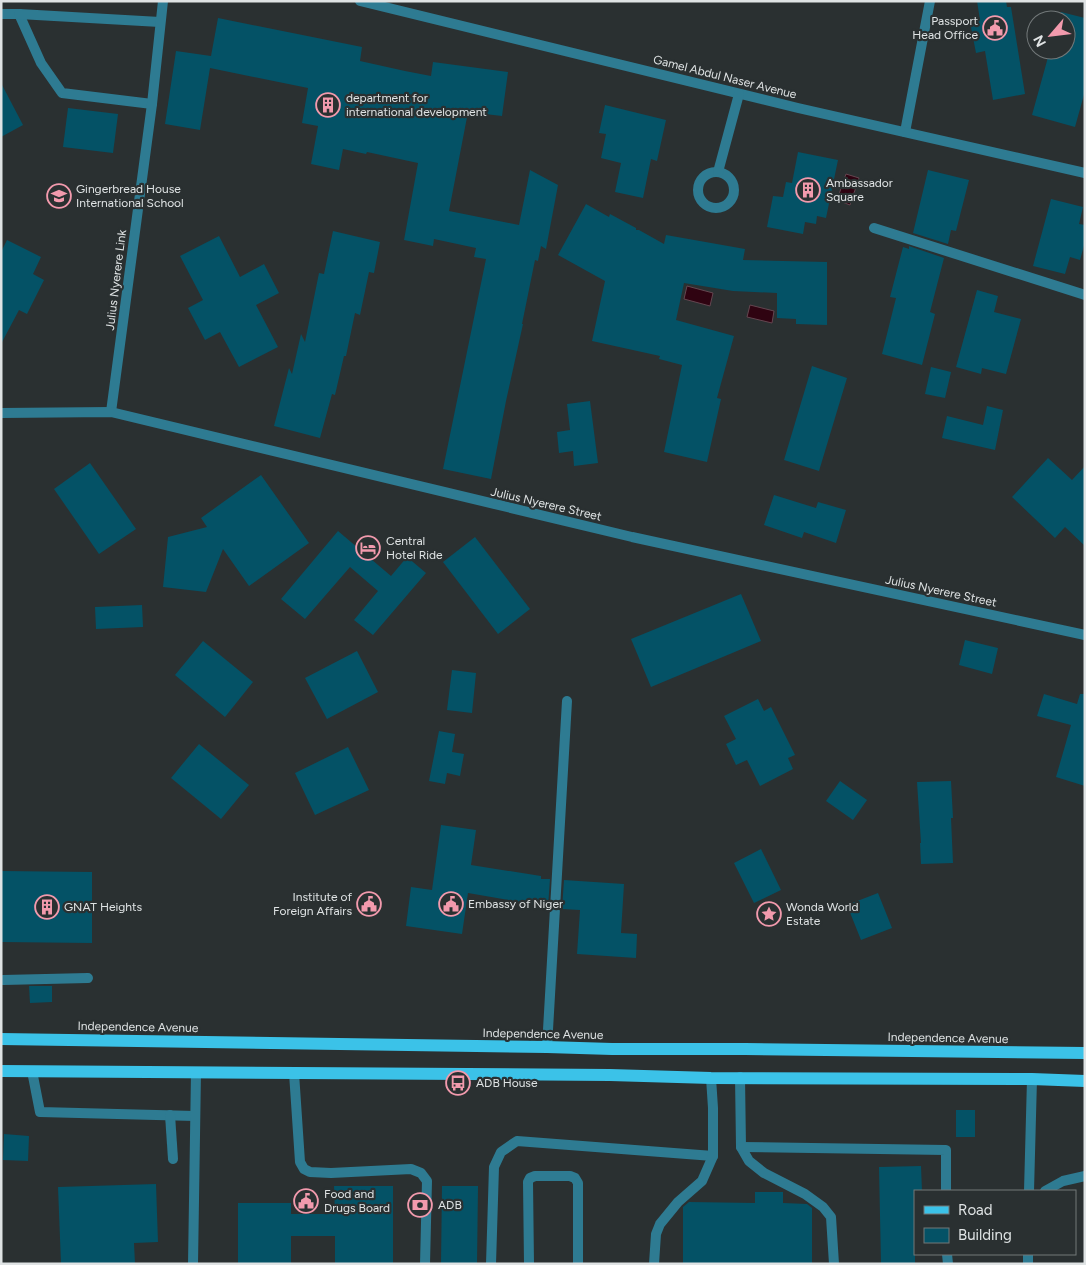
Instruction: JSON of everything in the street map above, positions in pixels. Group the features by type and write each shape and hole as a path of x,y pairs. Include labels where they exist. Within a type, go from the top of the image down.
{"main road":[{"name":"Independence Avenue","path":"1,1040 547,1046 612,1049 746,1048 1085,1053"},
{"path":"1,1071 610,1075 711,1078 1032,1078 1085,1081"}],"street":[{"name":"Julius Nyerere Link","path":"110,412 152,104 163,1"},
{"name":"Gamel Abdul Naser Avenue","path":"360,1 739,94 1085,173"},
{"path":"904,132 930,1"},
{"path":"1,14 160,22"},
{"path":"19,14 41,63 62,93 152,104"},
{"path":"718,172 739,94"},
{"path":"874,228 1085,295"},
{"name":"Julius Nyerere Street","path":"1,413 110,412 632,537 1085,635"},
{"path":"547,1046 567,700"},
{"path":"2,982 88,978"},
{"path":"32,1071 40,1112 195,1116"},
{"path":"193,1264 196,1072"},
{"path":"294,1073 300,1162 304,1169 310,1172 331,1173 410,1169 421,1173 427,1181 425,1264"},
{"path":"654,1264 656,1234 660,1224 678,1202 702,1180 713,1156 711,1078"},
{"path":"740,1078 741,1147 748,1161 764,1173 805,1194 823,1207 831,1217 834,1264"},
{"path":"1029,1190 1032,1078"},
{"path":"170,1115 173,1159"},
{"path":"491,1264 494,1167 501,1152 517,1141 713,1156"},
{"path":"741,1147 946,1150 946,1190"},
{"path":"529,1264 528,1182 530,1178 535,1176 570,1176 575,1178 578,1183 578,1264"},
{"path":"1047,1190 1063,1180 1085,1176"}],"shaded area":[{"path":"846,174 859,178 850,205 837,200"},
{"path":"687,286 713,293 710,306 684,299"},
{"path":"750,305 774,311 772,323 747,317"}],"building":[{"path":"977,1 1006,1 1007,7 1011,7 1025,94 993,100 985,51 976,53 970,22 980,20"},
{"path":"1076,16 1085,18 1085,91 1075,127 1032,115 1047,60 1076,60"},
{"path":"218,18 362,47 360,61 431,76 433,62 508,72 502,116 468,112 449,211 519,225 530,170 558,185 546,249 541,246 538,261 535,260 491,479 443,469 486,259 474,257 476,248 434,239 433,246 404,240 418,163 343,149 339,170 311,164 318,126 302,123 308,88 210,68 200,130 165,124 176,51 211,56"},
{"path":"1,83 23,125 1,137"},
{"path":"605,105 666,120 657,161 651,159 643,198 615,192 621,163 601,158 606,134 599,133"},
{"path":"68,108 118,114 113,153 63,147"},
{"name":"Ambassador Square","path":"798,152 838,160 826,218 817,216 816,224 805,222 803,234 767,227 773,196 783,197 786,182 792,183"},
{"path":"928,170 969,180 956,231 951,230 948,244 913,233"},
{"path":"1051,199 1083,207 1079,224 1085,225 1085,242 1080,260 1070,257 1065,274 1033,266"},
{"path":"586,204 609,217 610,214 664,244 666,235 745,249 743,260 827,262 827,325 796,324 796,319 777,318 777,293 733,291 684,283 676,320 734,336 717,398 721,399 707,462 664,452 682,365 659,359 660,356 592,341 605,281 558,255"},
{"path":"333,231 380,242 374,273 369,272 360,315 355,313 346,356 344,356 335,395 332,394 320,438 274,426 289,368 292,374 301,334 305,342 319,273 324,274"},
{"path":"219,236 240,277 264,264 279,293 256,305 278,347 239,367 220,332 205,340 188,308 203,300 180,256"},
{"path":"7,240 41,257 33,274 44,280 27,314 19,310 1,344 1,252"},
{"path":"909,246 944,258 930,312 935,314 922,365 882,354 896,298 890,297 903,247 909,249"},
{"path":"977,290 998,296 994,312 1021,319 1006,374 982,368 981,374 956,367"},
{"path":"812,366 847,378 819,471 784,460"},
{"path":"931,367 951,372 945,398 925,394"},
{"path":"590,401 598,463 574,466 573,451 559,453 557,432 570,430 567,404"},
{"path":"987,406 1003,410 995,450 942,438 947,416 983,425"},
{"path":"1048,458 1072,480 1085,466 1085,546 1065,527 1055,538 1012,497"},
{"path":"90,463 136,529 99,554 54,489"},
{"path":"261,475 309,543 249,586 223,549 206,592 163,587 168,537 207,527 201,518"},
{"path":"774,495 816,508 818,502 846,510 836,543 804,532 802,538 764,525"},
{"path":"338,531 391,576 407,557 426,573 373,635 354,620 378,591 350,567 305,619 281,599"},
{"path":"475,537 530,609 498,634 443,562"},
{"path":"741,594 761,641 651,687 631,639"},
{"path":"142,605 143,627 96,629 95,607"},
{"path":"965,640 998,648 992,674 959,665"},
{"path":"203,641 253,682 225,717 175,675"},
{"path":"357,651 378,692 327,719 305,678"},
{"path":"452,670 476,673 472,713 447,710"},
{"path":"1044,694 1077,704 1080,694 1085,694 1085,786 1056,777 1071,725 1037,716"},
{"path":"758,699 764,711 771,707 795,755 788,758 793,769 760,786 747,760 736,765 726,744 736,739 724,716"},
{"path":"439,731 455,734 452,752 464,754 460,776 447,773 445,784 429,781"},
{"path":"199,744 249,785 221,819 171,778"},
{"path":"348,747 369,790 315,815 295,773"},
{"path":"840,781 867,800 853,820 826,801"},
{"path":"951,781 953,863 921,864 917,782"},
{"path":"441,825 476,830 471,865 541,876 541,879 550,879 548,907 468,893 462,934 406,926 411,887 432,890"},
{"path":"761,849 781,890 754,903 734,863"},
{"name":"GNAT Heights","path":"1,871 92,872 92,943 1,942"},
{"path":"564,880 624,884 621,933 637,934 636,958 577,954 580,910 562,909"},
{"path":"878,893 892,928 861,940 847,905"},
{"path":"29,986 52,986 52,1002 30,1003"},
{"path":"956,1110 975,1110 975,1137 956,1137"},
{"path":"4,1134 29,1136 28,1161 3,1160"},
{"path":"921,1166 922,1190 914,1190 915,1264 881,1264 879,1167"},
{"path":"156,1184 158,1242 134,1243 135,1264 61,1264 58,1187"},
{"path":"334,1186 393,1186 393,1264 335,1264 335,1236 291,1236 291,1264 238,1264 238,1203 291,1203 291,1214 335,1214"},
{"path":"442,1186 478,1186 477,1264 441,1264"},
{"path":"755,1192 783,1192 783,1203 807,1204 812,1208 812,1264 683,1264 683,1207 689,1202 755,1203"}],"place":[{"name":"Passport Head Office","path":"995,28"},
{"name":"department for international development","path":"328,105"},
{"name":"Ambassador Square","path":"808,190"},
{"name":"Gingerbread House International School","path":"59,196"},
{"name":"Central Hotel Ride","path":"368,548"},
{"name":"Institute of Foreign Affairs","path":"369,904"},
{"name":"Embassy of Niger","path":"451,904"},
{"name":"GNAT Heights","path":"47,907"},
{"name":"Wonda World Estate","path":"769,914"},
{"name":"ADB House","path":"458,1083"},
{"name":"Food and Drugs Board","path":"306,1201"},
{"name":"ADB","path":"420,1205"}]}
